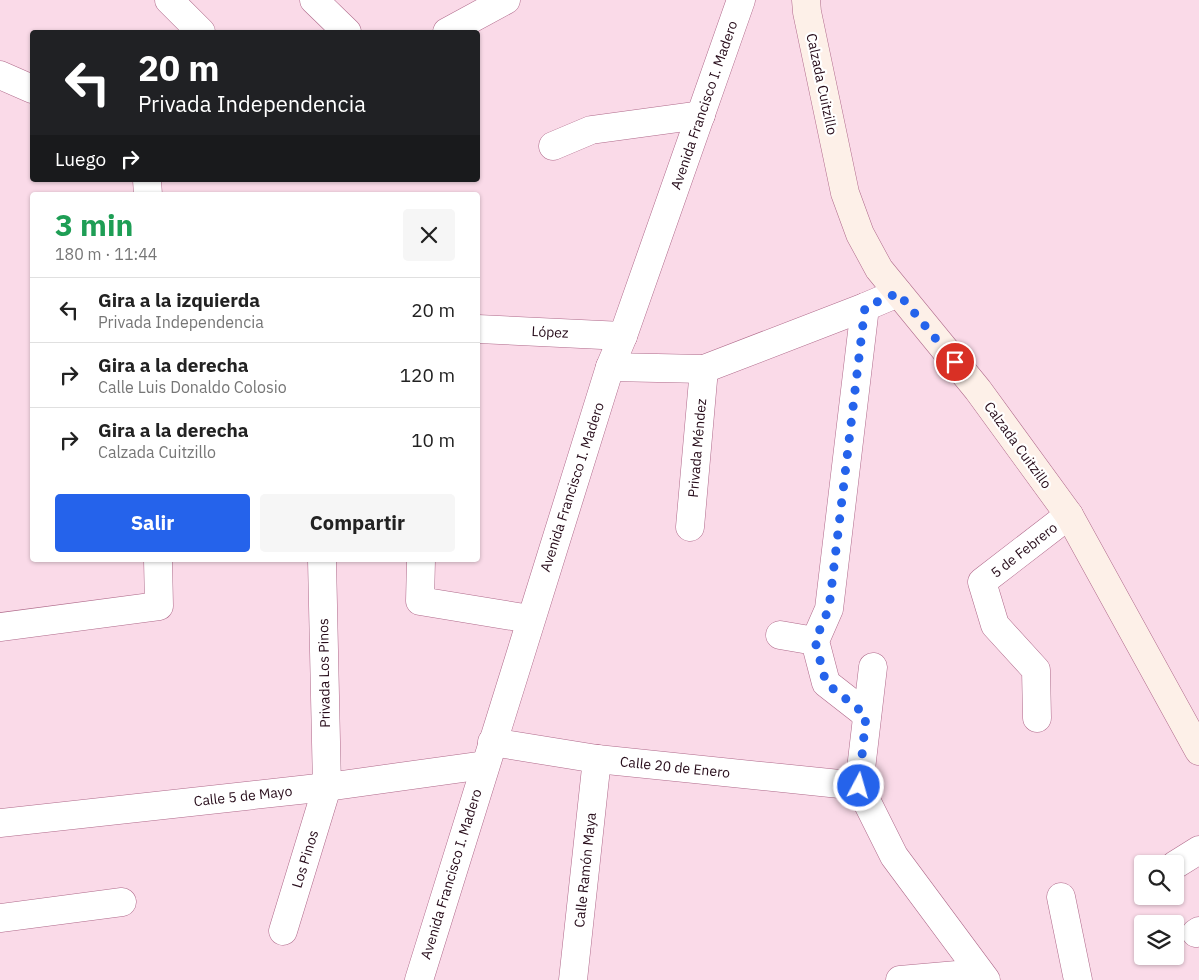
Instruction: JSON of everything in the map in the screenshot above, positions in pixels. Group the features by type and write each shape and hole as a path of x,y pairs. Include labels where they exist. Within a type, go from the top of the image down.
{"street":[{"path":"169,0 199,30"},
{"path":"314,0 345,30"},
{"path":"451,30 506,0"},
{"name":"Avenida Francisco I. Madero","path":"419,980 530,618 610,367 623,336 741,0"},
{"name":"Calzada Cuitzillo","path":"806,0 845,193 860,234 879,268 978,390 1069,515 1199,751"},
{"path":"0,75 30,88"},
{"path":"553,146 591,130 701,114"},
{"path":"610,367 704,369 898,293"},
{"path":"865,307 829,608 815,641 826,683 866,715"},
{"name":"López","path":"480,329 623,336"},
{"name":"Privada Méndez","path":"690,527 704,369"},
{"name":"5 de Febrero","path":"1036,718 1036,670 995,625 982,582 1069,515"},
{"path":"0,626 159,606 158,562"},
{"name":"Privada Los Pinos","path":"322,562 327,786"},
{"path":"421,562 420,601 530,618"},
{"path":"780,635 815,641"},
{"path":"873,667 859,786 894,856 983,976"},
{"name":"Calle 5 de Mayo","path":"0,823 327,786 488,753"},
{"name":"Calle 20 de Enero","path":"488,753 597,759 859,786"},
{"name":"Calle Ramón Maya","path":"573,980 597,759"},
{"name":"Los Pinos","path":"283,931 327,786"},
{"path":"1184,859 1199,850"},
{"path":"1061,897 1078,980"},
{"path":"0,918 122,902"},
{"path":"900,980 983,976"}],"route":[{"path":"859,786 866,715 826,683 815,641 829,608 865,307 898,293 955,362"}]}
